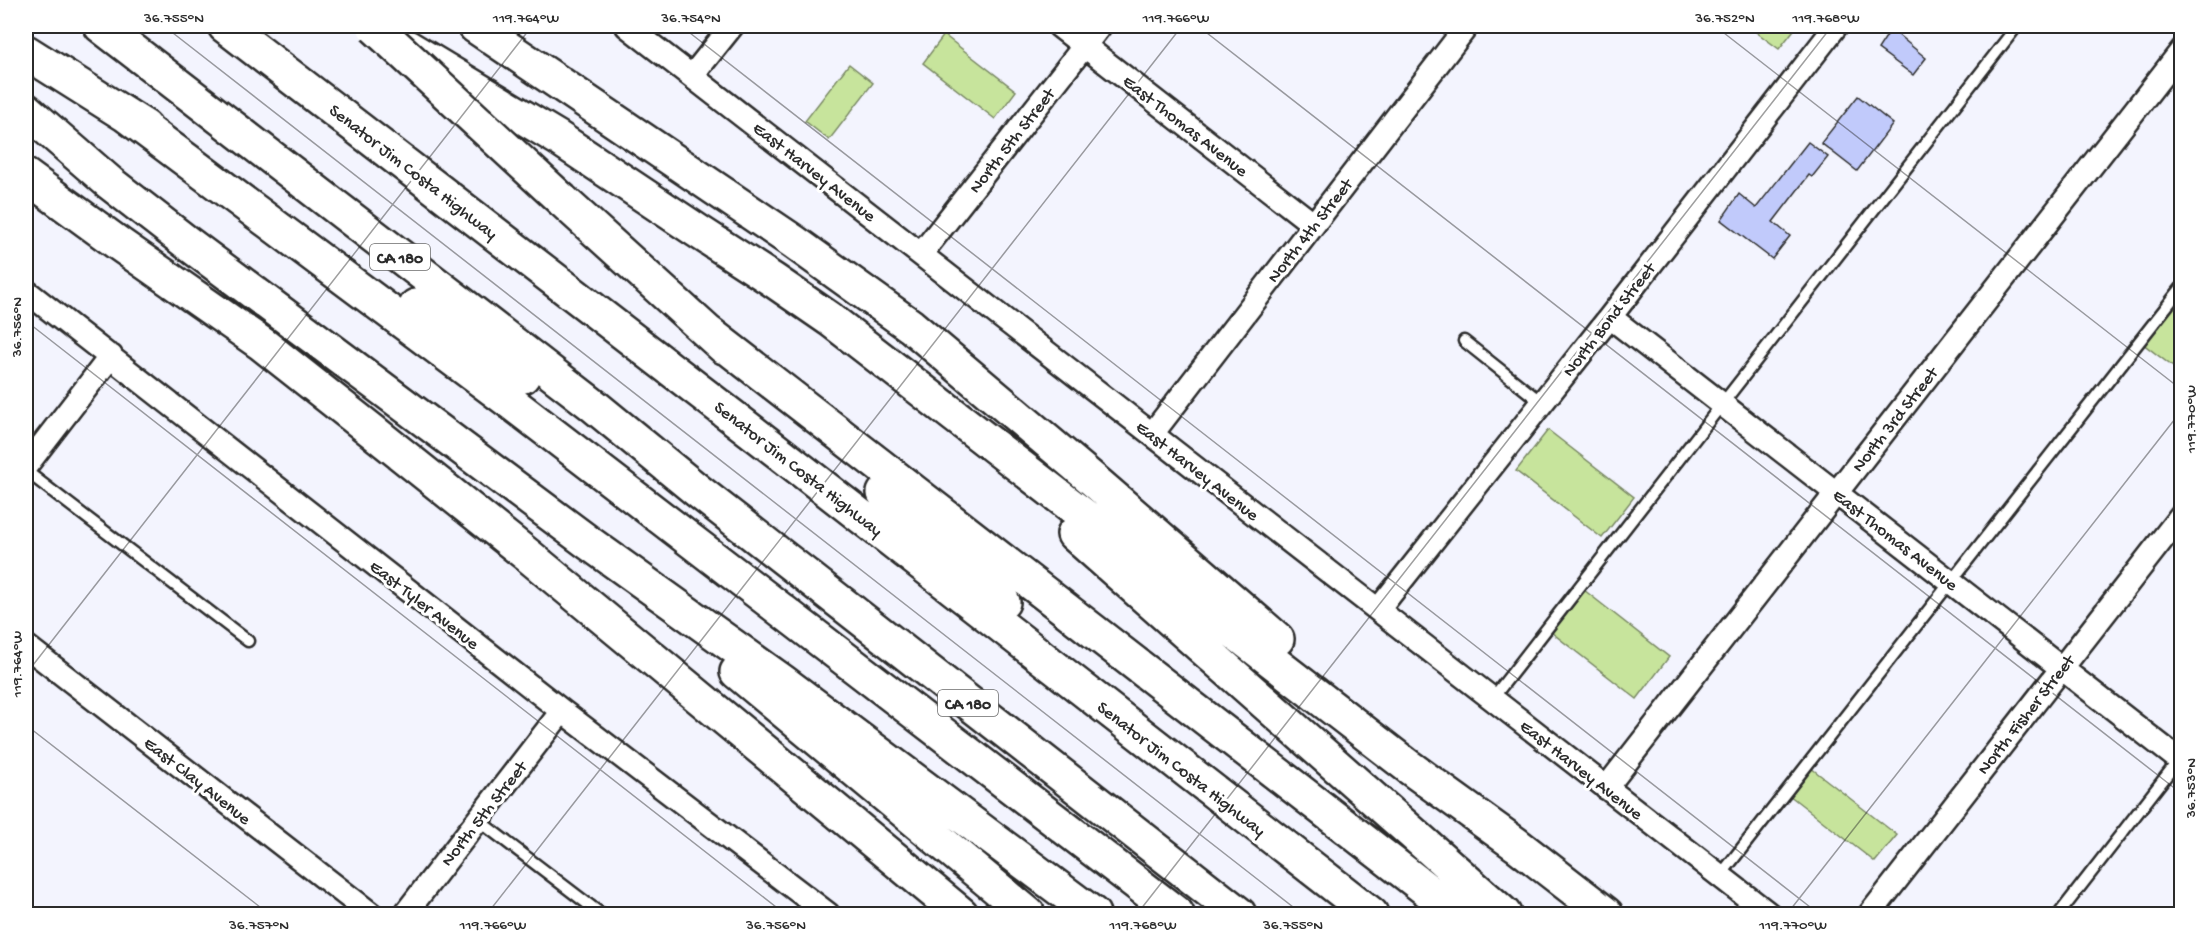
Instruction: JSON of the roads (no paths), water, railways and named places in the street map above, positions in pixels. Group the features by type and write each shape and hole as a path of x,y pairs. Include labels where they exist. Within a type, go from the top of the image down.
{"highway":[{"name":"CA 180","path":"101,26 593,405 698,491 1239,915"},
{"name":"Senator Jim Costa Highway","path":"225,26 771,446 1371,915"},
{"path":"373,26 1188,772"},
{"path":"373,26 558,138 831,320 1409,767 1517,845 1606,915"},
{"path":"476,26 794,242 911,326 1080,468 1517,845"},
{"path":"26,52 126,115 698,491"},
{"path":"26,110 95,170 186,242 589,543 783,682 1093,915"},
{"path":"126,115 504,397 1177,915"},
{"path":"26,176 118,244 262,344 371,430 530,557 961,915"},
{"path":"696,231 892,382 988,460 1504,915"},
{"path":"709,333 1458,915"},
{"path":"589,543 774,704 1028,915"}],"street":[{"name":"East Harvey Avenue","path":"627,26 1769,915"},
{"path":"692,76 732,26"},
{"name":"East Thomas Avenue","path":"1059,26 1314,224"},
{"name":"North 5th Street","path":"921,254 1100,26"},
{"name":"North 4th Street","path":"1152,434 1467,26"},
{"name":"North Bond Street","path":"1378,610 1836,26"},
{"name":"North 3rd Street","path":"1606,788 2181,50"},
{"name":"East Tyler Avenue","path":"26,291 562,711 828,915"},
{"name":"East Thomas Avenue","path":"1610,316 2181,760"},
{"path":"26,466 111,356"},
{"name":"North Fisher Street","path":"1870,915 2181,514"},
{"name":"East Clay Avenue","path":"26,646 371,915"},
{"name":"North 5th Street","path":"405,915 562,711"}],"lane":[{"path":"1492,699 2017,26"},
{"path":"1720,876 2181,287"},
{"path":"1464,341 1542,403"},
{"path":"26,471 248,641"},
{"path":"2059,915 2181,760"},
{"path":"478,820 601,915"}]}
